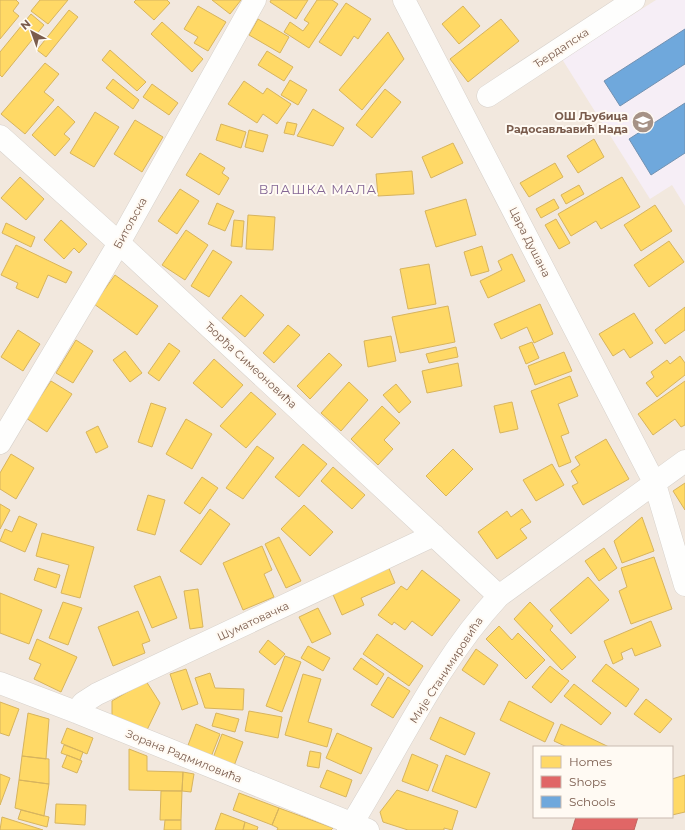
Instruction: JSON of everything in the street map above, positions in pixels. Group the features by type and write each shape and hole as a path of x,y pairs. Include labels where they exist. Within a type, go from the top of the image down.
{"street":[{"name":"Битољска","path":"0,443 119,243 255,0"},
{"name":"Цара Душана","path":"404,0 654,484 685,585"},
{"name":"Ђердапска","path":"488,96 634,0"},
{"name":"Ђорђа Симеоновића","path":"0,136 119,243 499,596"},
{"name":"Мије Станимировића","path":"356,828 461,644 481,616 499,596 685,461"},
{"name":"Шуматовачка","path":"76,712 83,703 97,694 434,535"},
{"name":"Зорана Радмиловића","path":"0,684 76,712 356,828"}],"shaded area":[{"path":"0,0 685,0 685,830 0,830"},
{"name":"ОШ Љубица Радосављавић Нада","path":"656,0 685,0 685,206 672,185 650,199 562,59"}],"building: Homes":[{"path":"0,0 16,0 19,3 13,11 19,16 0,39"},
{"path":"40,0 68,0 48,24 31,11"},
{"path":"136,0 167,0 170,3 154,20 134,2"},
{"path":"212,0 241,0 230,14"},
{"path":"271,0 308,0 296,19 270,2"},
{"path":"317,0 332,0 338,4 309,48 284,32 290,22 303,31 309,23 304,20"},
{"path":"346,3 371,19 358,39 354,36 341,56 319,42"},
{"path":"198,6 226,22 208,51 194,43 198,37 184,29"},
{"path":"463,6 480,26 459,44 442,24"},
{"path":"69,10 78,17 46,57 37,50"},
{"path":"31,14 44,25 2,77 0,75 0,52"},
{"path":"258,19 289,37 280,53 249,35"},
{"path":"501,19 519,41 468,82 450,59"},
{"path":"162,22 203,59 192,72 151,34"},
{"path":"388,32 404,59 362,110 339,90"},
{"path":"110,50 146,82 137,91 102,60"},
{"path":"267,51 293,67 284,81 258,65"},
{"path":"45,63 59,74 44,92 54,100 25,134 1,114"},
{"path":"113,79 139,100 133,109 106,88"},
{"path":"290,80 307,90 298,105 281,95"},
{"path":"244,81 263,94 267,88 291,104 277,124 263,114 257,123 228,104"},
{"path":"152,84 178,103 169,115 143,97"},
{"path":"385,89 401,102 372,138 356,125"},
{"path":"58,106 75,122 64,134 70,139 55,156 32,135"},
{"path":"313,109 344,128 333,146 297,136"},
{"path":"95,112 119,127 94,167 70,153"},
{"path":"135,120 163,137 142,172 114,154"},
{"path":"287,122 297,124 294,135 284,133"},
{"path":"221,124 246,132 241,148 216,140"},
{"path":"249,130 268,135 263,152 245,147"},
{"path":"594,139 604,157 578,173 567,156"},
{"path":"453,143 463,163 431,178 422,157"},
{"path":"200,153 225,168 222,173 229,178 219,195 186,175"},
{"path":"555,163 563,177 529,197 520,183"},
{"path":"412,171 414,194 378,196 376,174"},
{"path":"20,177 44,199 26,220 1,198"},
{"path":"622,177 640,207 601,229 596,221 571,236 558,214"},
{"path":"579,185 584,194 566,204 561,195"},
{"path":"180,189 199,201 177,234 158,221"},
{"path":"466,199 476,235 436,247 425,211"},
{"path":"554,199 559,208 541,218 536,209"},
{"path":"217,203 234,211 225,231 208,224"},
{"path":"655,205 672,231 641,251 624,225"},
{"path":"248,215 275,217 273,250 246,249"},
{"path":"556,219 570,243 559,249 545,225"},
{"path":"61,220 87,244 79,253 74,248 64,259 44,240"},
{"path":"234,220 244,221 242,247 231,246"},
{"path":"6,223 35,237 31,247 2,233"},
{"path":"186,230 208,245 185,280 162,265"},
{"path":"669,241 684,262 649,287 634,265"},
{"path":"16,245 72,272 66,283 48,275 38,298 16,288 18,283 1,275"},
{"path":"482,246 489,271 471,276 464,252"},
{"path":"213,250 232,262 209,297 191,286"},
{"path":"512,254 525,281 488,298 480,281 502,270 498,261"},
{"path":"429,264 436,304 408,309 400,269"},
{"path":"115,275 158,306 137,335 94,304"},
{"path":"241,295 264,315 245,337 222,318"},
{"path":"540,304 553,334 534,343 527,327 501,339 494,324"},
{"path":"448,306 455,342 400,353 392,317"},
{"path":"685,307 685,330 665,344 655,330"},
{"path":"634,313 653,343 630,358 624,349 613,356 599,334"},
{"path":"288,325 300,335 274,363 263,353"},
{"path":"18,330 40,344 23,371 1,357"},
{"path":"391,336 396,361 368,367 364,341"},
{"path":"76,340 93,351 73,383 56,373"},
{"path":"532,342 539,358 526,364 519,347"},
{"path":"169,343 180,351 159,381 148,373"},
{"path":"456,347 458,357 429,363 426,354"},
{"path":"125,351 142,373 130,382 113,360"},
{"path":"564,352 572,371 535,385 528,366"},
{"path":"329,353 342,365 310,399 297,386"},
{"path":"680,356 685,363 685,375 657,397 646,383 654,377 651,372 667,360 670,364"},
{"path":"214,359 243,385 222,408 193,383"},
{"path":"458,363 462,386 427,393 422,371"},
{"path":"570,376 578,396 558,404 569,433 561,436 571,462 559,467 531,391"},
{"path":"51,381 72,394 47,432 26,418"},
{"path":"685,381 685,425 681,427 675,419 653,435 638,414"},
{"path":"349,382 368,400 341,431 321,413"},
{"path":"396,384 411,402 399,413 383,395"},
{"path":"251,392 276,414 246,448 220,426"},
{"path":"512,402 518,429 500,433 494,406"},
{"path":"151,403 166,408 152,447 138,442"},
{"path":"382,406 400,423 384,440 393,449 378,465 351,439"},
{"path":"186,419 212,434 192,469 166,454"},
{"path":"98,426 108,447 96,453 86,432"},
{"path":"606,439 629,479 583,505 572,486 578,483 571,471 580,465 575,457"},
{"path":"303,444 327,464 299,497 275,477"},
{"path":"257,446 274,458 243,499 226,488"},
{"path":"453,449 473,469 446,496 426,476"},
{"path":"11,454 34,468 16,499 0,489 0,473"},
{"path":"552,464 564,485 536,501 523,480"},
{"path":"333,467 365,495 352,509 321,481"},
{"path":"202,477 218,488 200,514 184,503"},
{"path":"685,483 685,510 673,491"},
{"path":"148,495 165,500 155,535 137,530"},
{"path":"0,504 10,510 0,529"},
{"path":"304,505 333,532 310,556 281,529"},
{"path":"210,509 230,524 201,565 180,551"},
{"path":"522,509 531,522 520,529 527,538 497,559 478,532 507,511 511,517"},
{"path":"19,516 37,524 25,552 0,541 5,529 12,532"},
{"path":"642,517 654,551 622,563 614,541"},
{"path":"42,533 94,547 80,598 61,593 69,565 36,556"},
{"path":"279,537 301,581 286,588 265,544"},
{"path":"262,546 272,570 264,574 274,597 243,610 223,563"},
{"path":"604,548 617,568 599,581 585,561"},
{"path":"654,557 672,609 631,624 619,591 627,587 621,568"},
{"path":"388,566 395,583 361,598 364,605 342,615 331,590"},
{"path":"38,568 60,575 56,588 34,580"},
{"path":"422,570 460,600 432,636 412,621 405,630 394,622 392,625 378,615 401,586 407,590"},
{"path":"160,576 177,618 152,628 134,586"},
{"path":"588,577 609,600 571,634 550,610"},
{"path":"198,589 203,627 190,629 184,591"},
{"path":"0,593 42,610 29,644 0,633"},
{"path":"63,602 82,608 68,645 49,638"},
{"path":"530,602 553,626 550,630 576,657 562,670 514,619"},
{"path":"318,608 331,634 312,643 299,617"},
{"path":"138,611 150,641 142,644 145,653 113,666 98,627"},
{"path":"651,621 661,646 635,656 632,648 621,653 623,659 613,664 604,641"},
{"path":"499,626 512,640 518,633 545,660 526,679 486,639"},
{"path":"377,634 423,666 409,686 363,654"},
{"path":"37,639 77,657 61,692 34,679 41,664 29,659"},
{"path":"268,640 285,654 275,665 259,652"},
{"path":"308,646 330,658 323,671 301,658"},
{"path":"476,649 498,665 484,685 462,670"},
{"path":"285,656 301,662 282,712 266,706"},
{"path":"361,658 384,674 377,685 353,669"},
{"path":"606,664 639,689 626,707 592,681"},
{"path":"550,666 569,681 551,703 532,687"},
{"path":"186,669 198,704 182,710 170,674"},
{"path":"210,673 215,688 244,689 243,710 205,708 195,678"},
{"path":"303,674 321,679 308,722 332,729 327,747 285,735"},
{"path":"388,677 410,691 393,718 371,705"},
{"path":"146,681 160,703 147,730 112,715 112,701"},
{"path":"574,684 611,713 601,725 564,696"},
{"path":"646,699 672,719 660,733 634,714"},
{"path":"509,701 554,723 545,742 500,720"},
{"path":"0,702 19,709 9,736 0,733"},
{"path":"249,711 282,717 278,738 245,731"},
{"path":"28,713 49,719 46,759 22,756"},
{"path":"216,713 239,719 235,732 212,726"},
{"path":"440,717 475,733 465,755 430,739"},
{"path":"196,724 220,734 211,757 187,748"},
{"path":"561,724 607,746 565,746 554,741"},
{"path":"67,728 93,738 87,754 61,743"},
{"path":"337,733 372,748 361,774 326,758"},
{"path":"222,734 243,742 234,766 213,758"},
{"path":"64,745 83,752 80,760 61,753"},
{"path":"129,749 147,756 147,771 183,772 182,791 129,790"},
{"path":"310,751 321,753 319,768 307,766"},
{"path":"412,754 438,765 428,791 402,781"},
{"path":"67,755 82,761 77,773 62,767"},
{"path":"446,755 490,773 476,808 432,791"},
{"path":"22,756 49,759 49,784 19,780"},
{"path":"327,770 352,780 346,797 320,787"},
{"path":"183,772 194,774 191,792 182,791"},
{"path":"0,774 10,778 0,805"},
{"path":"685,775 685,812 673,815 673,779"},
{"path":"19,780 49,784 44,816 15,808"},
{"path":"397,790 458,811 452,830 444,828 444,830 408,830 383,822 380,812"},
{"path":"161,791 182,791 181,820 160,820"},
{"path":"239,793 279,808 272,825 233,810"},
{"path":"56,804 86,805 85,825 55,823"},
{"path":"279,808 333,828 331,830 277,830 278,828 272,825"},
{"path":"21,810 49,817 47,827 18,819"},
{"path":"221,813 245,822 243,830 215,830"},
{"path":"2,817 43,830 0,830"},
{"path":"165,820 181,820 181,830 164,830"},
{"path":"245,822 258,827 257,830 243,830"}],"building: Shops":[{"path":"576,818 638,818 634,830 572,830"}],"building: Schools":[{"path":"685,29 685,64 620,106 604,81"},
{"path":"685,103 685,153 651,175 629,139"}],"place":[{"name":"ОШ Љубица Радосављавић Нада","path":"643,122"}],"district":[{"name":"ВЛАШКА МАЛА","path":"318,189"}]}
